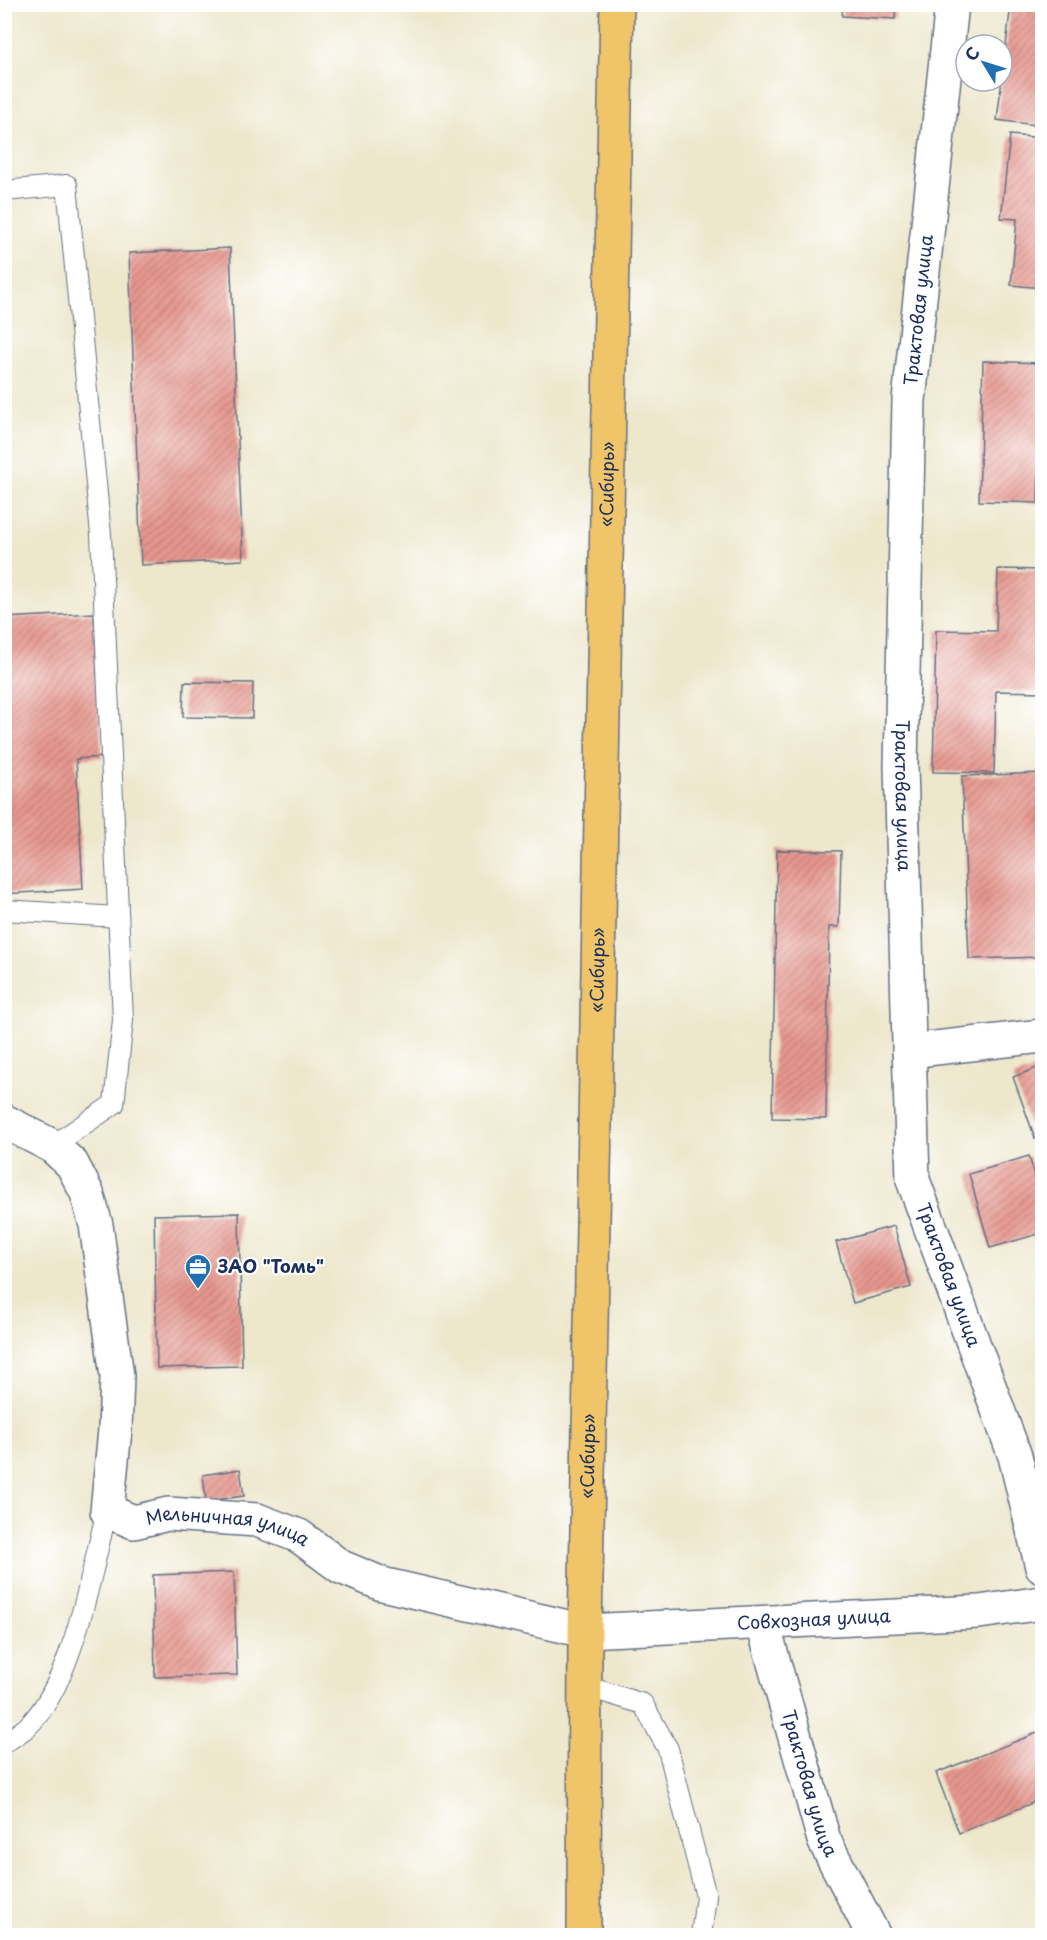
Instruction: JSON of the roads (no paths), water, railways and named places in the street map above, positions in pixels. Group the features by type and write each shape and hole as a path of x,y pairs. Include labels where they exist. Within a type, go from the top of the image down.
{"highway":[{"name":"«Сибирь»","path":"584,1935 585,1631 617,4"}],"street":[{"name":"Трактовая улица","path":"952,4 909,400 901,766 913,1180 1015,1456 1042,1567"},
{"path":"909,1051 1042,1036"},
{"path":"4,1121 52,1146 72,1164 87,1193 96,1225 117,1376 115,1430 107,1511"},
{"name":"Мельничная улица","path":"107,1511 134,1522 168,1514 257,1520 299,1536 341,1567 373,1582 585,1631"},
{"name":"Совхозная улица","path":"585,1631 979,1612 1042,1603"},
{"name":"Трактовая улица","path":"763,1624 824,1840 874,1935"}],"lane":[{"path":"4,191 67,185 101,535 123,1020 114,1104 52,1146"},
{"path":"4,910 118,917"},
{"path":"4,1743 28,1726 51,1694 72,1646 107,1511"},
{"path":"585,1686 643,1704 668,1749 706,1896 701,1935"}],"place":[{"name":"ЗАО \"Томь\"","path":"198,1290"}]}
